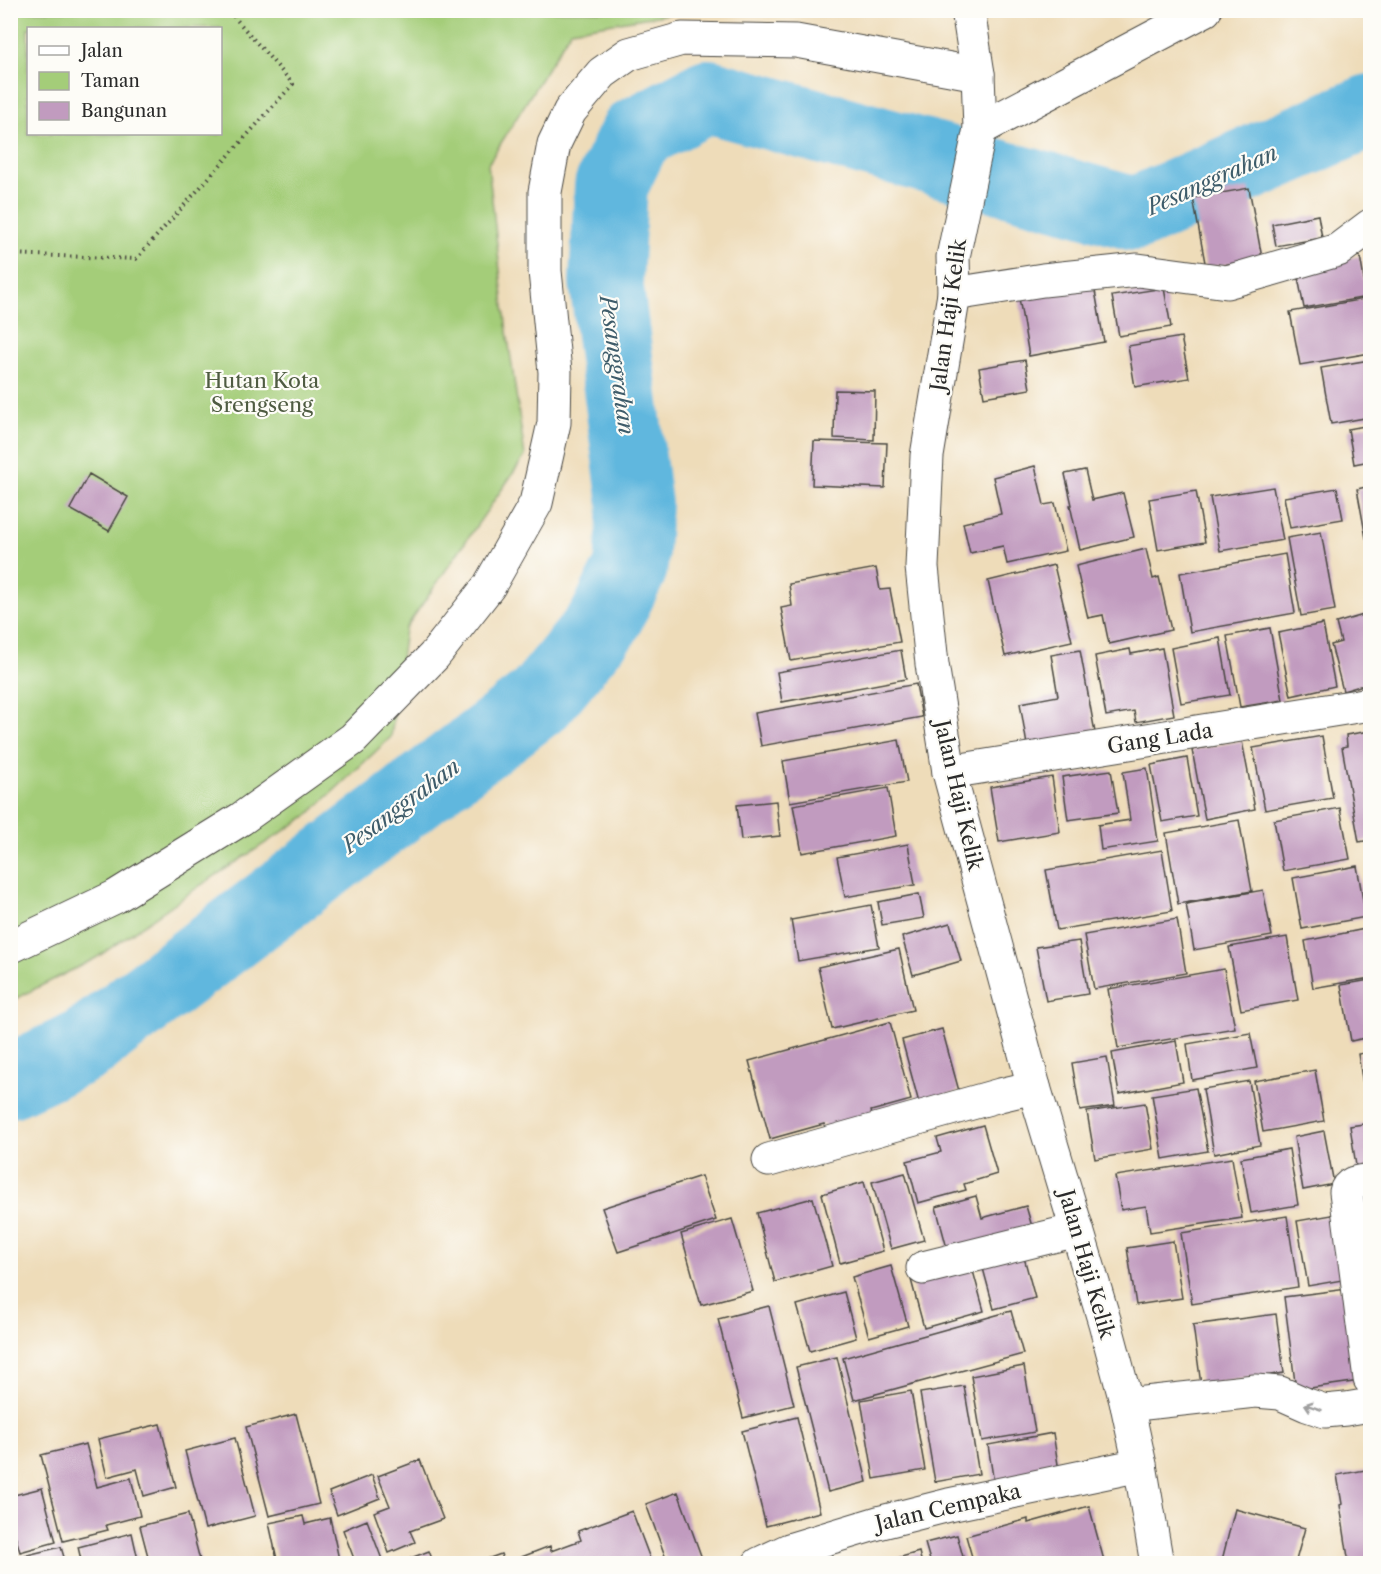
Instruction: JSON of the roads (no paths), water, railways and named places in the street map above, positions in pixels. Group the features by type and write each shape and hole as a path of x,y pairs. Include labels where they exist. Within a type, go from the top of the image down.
{"street":[{"name":"Jalan Haji Kelik","path":"968,10 978,74 979,137 953,257 954,294 927,456 922,567 932,664 949,772 1034,1087 1105,1323 1127,1405 1157,1563"},
{"path":"979,137 1205,10"},
{"path":"10,947 115,897 241,819 353,739 434,656 489,586 536,503 554,423 555,372 545,270 545,192 554,144 570,111 602,73 629,54 682,39 796,41 978,74"},
{"path":"954,294 1043,280 1138,270 1227,282 1338,250 1371,226"},
{"name":"Gang Lada","path":"949,772 1371,704"},
{"path":"769,1160 1034,1087"},
{"path":"1371,1180 1351,1184 1346,1192 1366,1309 1371,1379"},
{"path":"923,1268 1077,1230"},
{"path":"1127,1405 1255,1391 1280,1393 1325,1411 1371,1405"},
{"name":"Jalan Cempaka","path":"759,1563 789,1550 949,1504 1140,1465"}],"waterway":[{"name":"Pesanggrahan","path":"10,1081 84,1046 540,700 604,622 631,567 635,504 606,281 611,186 636,134 708,96 1135,214 1370,111"}],"park label":[{"name":"Hutan Kota Srengseng","path":"262,392"}]}
